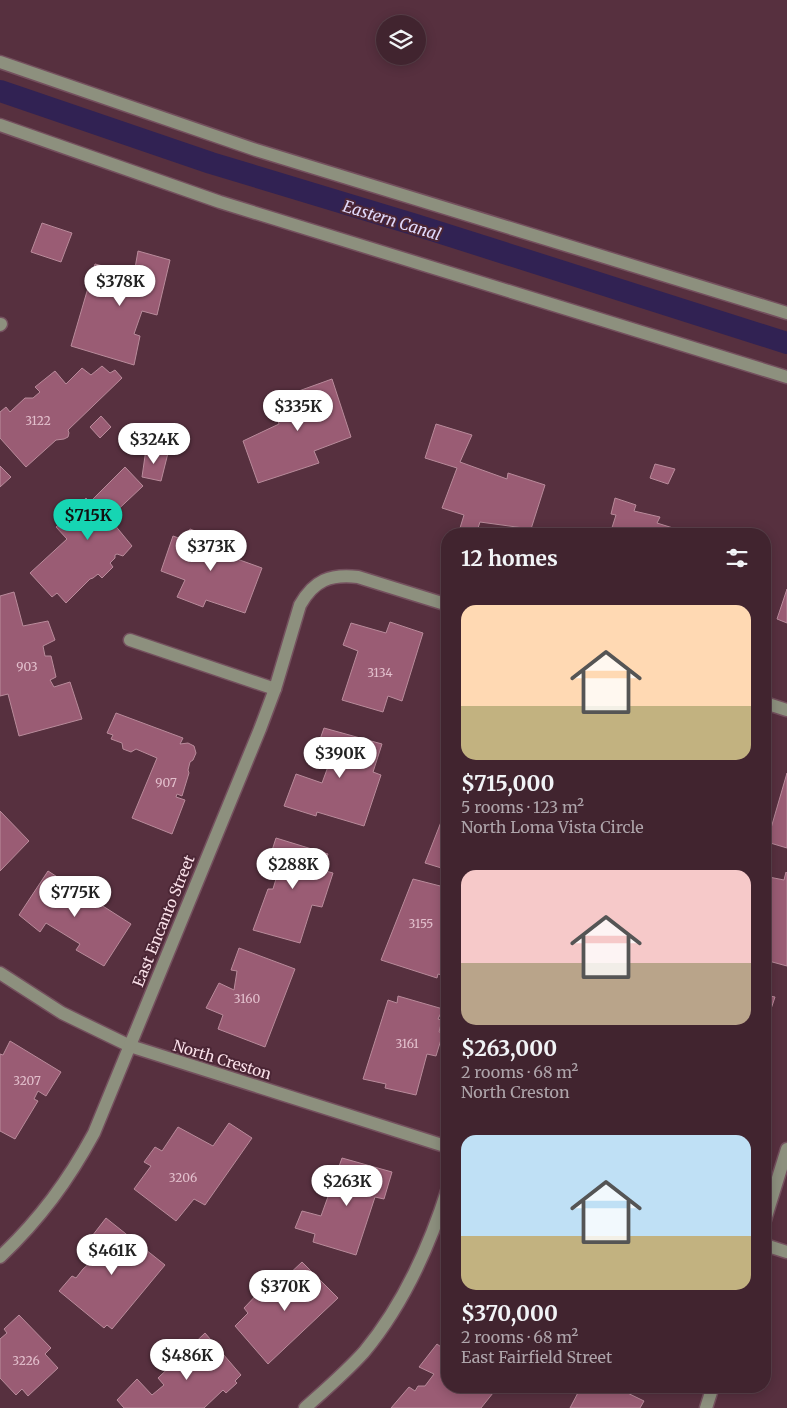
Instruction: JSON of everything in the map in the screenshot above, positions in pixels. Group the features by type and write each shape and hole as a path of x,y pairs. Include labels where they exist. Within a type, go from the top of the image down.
{"street":[{"path":"0,62 256,150 787,313"},
{"path":"0,126 220,202 787,377"},
{"name":"East Encanto Street","path":"0,1257 41,1215 80,1159 94,1133 243,772 275,689 300,605 306,595 323,580 346,576 358,577 441,602"},
{"path":"130,640 275,689"},
{"path":"771,705 787,710"},
{"name":"North Creston","path":"0,974 62,1013 130,1046 168,1060 441,1146"},
{"path":"771,1201 787,1149"},
{"path":"306,1408 363,1353 392,1314 416,1272 429,1244 441,1209"},
{"path":"771,1247 787,1252"},
{"path":"706,1408 711,1393"}],"building":[{"path":"42,223 72,233 61,262 31,252"},
{"path":"138,251 170,260 157,315 142,311 134,334 140,336 134,365 71,346 95,264 134,274"},
{"path":"102,366 110,373 115,370 122,378 68,430 68,437 56,440 26,467 0,438 0,412 6,407 10,412 25,398 33,398 40,392 35,387 55,371 66,384 82,368 91,375"},
{"path":"332,379 351,437 314,451 319,463 258,483 243,441 279,424 271,401"},
{"path":"101,416 111,427 100,438 90,427"},
{"path":"436,424 472,435 460,462 507,479 508,473 545,485 531,528 480,522 478,528 460,528 464,515 442,508 457,468 425,458"},
{"path":"146,449 168,453 161,481 142,477"},
{"path":"655,464 675,469 668,484 650,478"},
{"path":"0,466 11,477 0,487"},
{"path":"125,467 143,486 109,518 132,546 123,556 115,555 115,558 110,563 113,567 102,578 98,574 90,579 66,603 57,593 52,597 30,573 67,539 56,527 86,498 90,502"},
{"path":"615,498 636,505 634,511 660,517 657,523 673,528 612,528 616,515 611,514"},
{"path":"190,529 237,547 237,559 262,568 245,613 206,600 203,607 177,597 185,580 161,571 173,536 184,540"},
{"path":"787,589 787,623 777,619"},
{"path":"14,592 23,626 48,621 55,640 43,646 45,656 51,656 56,677 50,680 54,687 70,682 82,719 19,736 8,694 0,696 0,596"},
{"path":"390,622 423,633 402,701 388,696 383,712 342,700 358,651 343,645 351,623 386,633"},
{"path":"116,713 183,738 180,744 188,743 194,746 196,753 190,762 189,773 182,796 177,794 176,797 185,800 172,834 132,818 157,758 136,749 131,752 123,749 122,743 111,739 113,735 107,733"},
{"path":"324,728 382,744 373,772 381,775 364,826 317,812 316,816 284,806 296,774 322,783 329,764 313,759"},
{"path":"787,773 787,848 771,843 771,828"},
{"path":"0,811 29,841 0,871"},
{"path":"441,822 441,868 425,863"},
{"path":"276,838 328,854 322,870 333,873 322,907 312,905 300,943 253,930 268,889 273,889 279,869 267,866"},
{"path":"48,871 131,924 104,966 76,950 80,944 46,923 40,932 19,915"},
{"path":"786,872 787,966 771,962 771,877 784,880"},
{"path":"413,879 441,886 441,975 438,974 437,978 381,960"},
{"path":"239,948 295,969 265,1047 218,1029 223,1015 206,1008 219,983 234,990 237,971 231,970"},
{"path":"398,996 441,1008 438,1019 441,1020 439,1032 441,1032 441,1040 436,1056 427,1054 416,1095 385,1088 386,1084 363,1079 388,1000 397,1003"},
{"path":"771,996 775,997 771,1009"},
{"path":"10,1041 61,1072 46,1096 38,1091 34,1099 38,1101 15,1139 0,1131 0,1054 3,1055"},
{"path":"229,1123 252,1138 205,1205 194,1199 176,1221 134,1189 151,1166 144,1162 155,1147 162,1151 178,1127 213,1146"},
{"path":"342,1158 392,1172 384,1199 375,1197 356,1255 313,1242 315,1234 295,1228 302,1211 321,1216"},
{"path":"106,1218 165,1265 112,1329 107,1325 104,1328 59,1291 72,1276 76,1278 102,1252 89,1240"},
{"path":"302,1262 338,1298 268,1364 235,1326 248,1313 244,1308 262,1289 268,1294"},
{"path":"19,1315 51,1348 45,1354 58,1368 28,1396 22,1389 16,1395 0,1378 0,1339 7,1333 4,1329"},
{"path":"205,1333 241,1375 235,1381 237,1383 226,1393 223,1390 204,1408 124,1408 117,1400 137,1379 152,1395 164,1385 158,1378"},
{"path":"437,1344 441,1347 441,1393 493,1393 481,1408 391,1408 409,1387 415,1391 418,1386 425,1386 434,1374 419,1367"},
{"path":"578,1393 627,1393 644,1401 640,1408 570,1408"}],"waterway":[{"name":"Eastern Canal","path":"0,91 211,163 416,225 787,343"}]}
